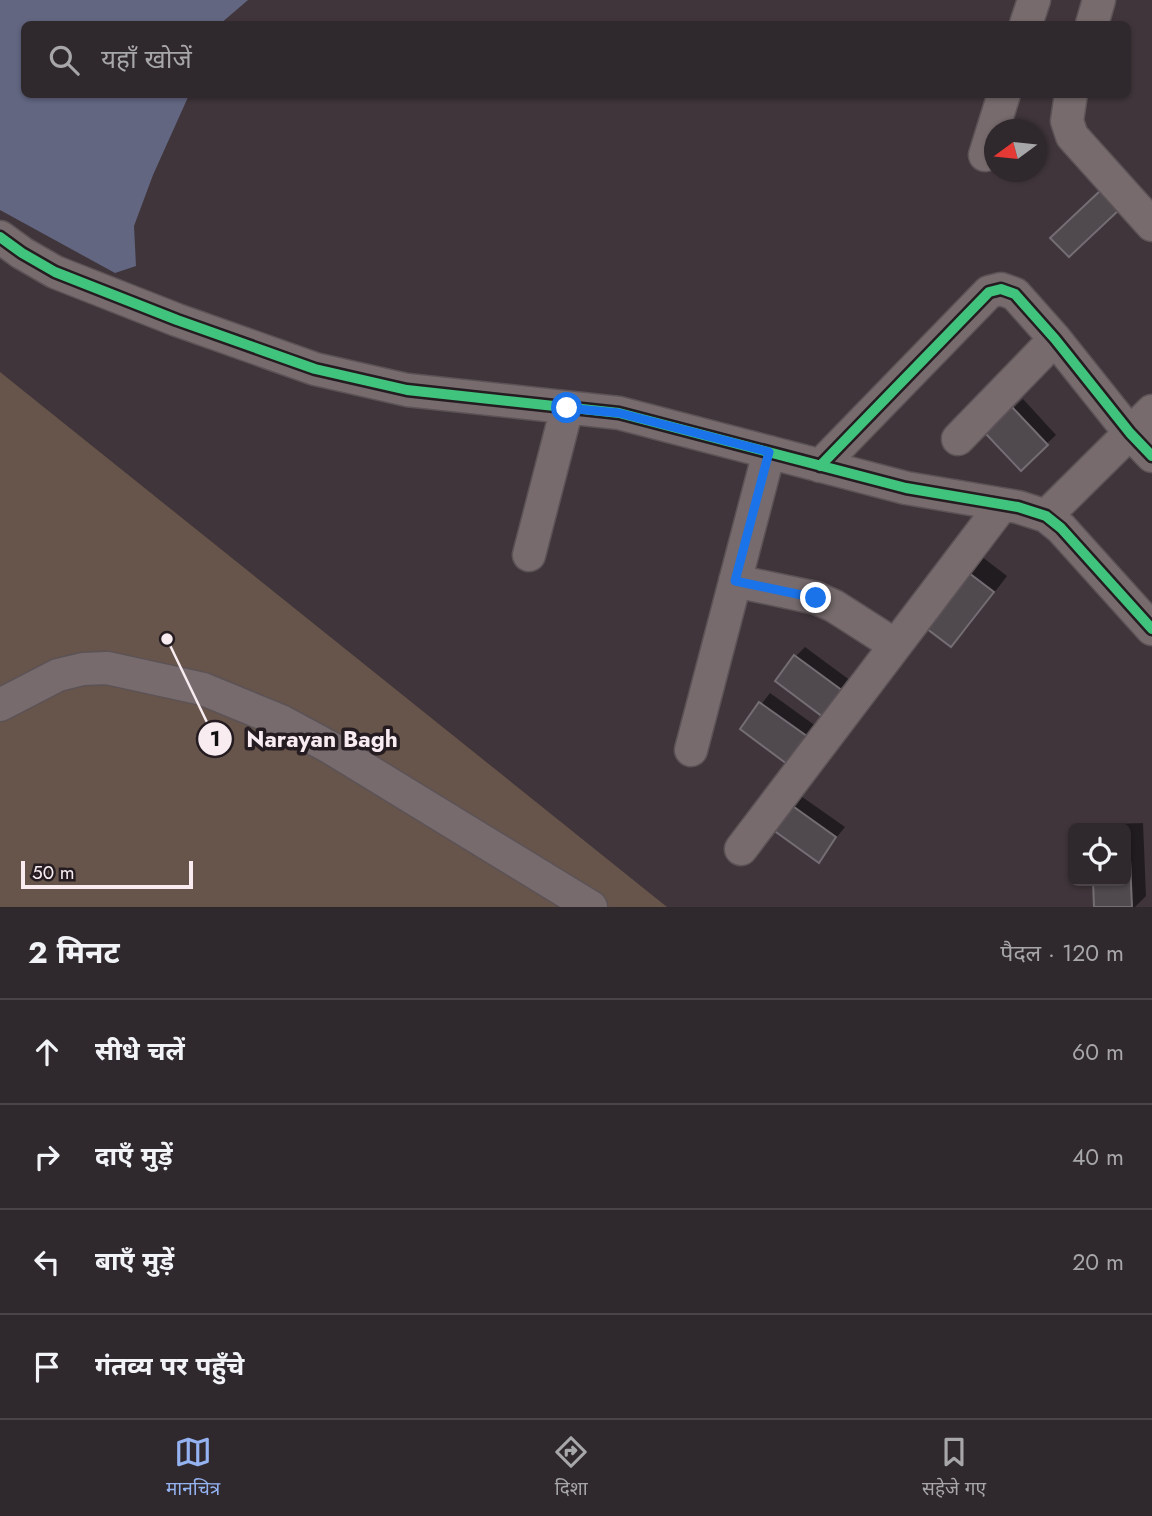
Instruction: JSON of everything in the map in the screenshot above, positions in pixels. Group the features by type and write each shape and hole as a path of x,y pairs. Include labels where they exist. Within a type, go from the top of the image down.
{"street":[{"path":"1027,21 1034,0"},
{"path":"1093,21 1099,0"},
{"path":"996,119 1003,98"},
{"path":"1070,98 1067,121 1072,136 1152,225"},
{"path":"0,237 55,272 177,320 315,369 407,390 619,413 906,488 1002,505 1046,516 1061,528 1152,629"},
{"path":"820,466 989,292 1001,289 1015,294 1152,456"},
{"path":"958,439 1055,339"},
{"path":"529,555 567,408"},
{"path":"1046,516 1152,411"},
{"path":"691,750 769,452"},
{"path":"741,849 1002,505"},
{"path":"735,581 816,598 834,606 895,645"},
{"path":"0,705 58,675 83,669 107,668 203,689 281,721 331,748 591,907"}],"shaded area":[{"path":"0,372 667,907 0,907"}],"water":[{"path":"0,0 248,0 224,21 21,21 21,98 188,98 153,175 134,226 136,266 115,273 0,210"}],"building":[{"path":"1101,190 1119,210 1069,257 1050,238"},
{"path":"1012,407 1048,445 1021,471 985,433"},
{"path":"961,567 994,592 951,647 918,622"},
{"path":"794,655 847,694 827,720 775,681"},
{"path":"759,702 811,739 791,767 740,729"},
{"path":"787,802 836,837 819,863 769,827"},
{"path":"1131,883 1132,907 1094,907 1093,886 1131,886"}],"cycle path":[{"path":"0,237 55,272 177,320 315,369 407,390 619,413 906,488 1018,507 1046,516 1061,528 1152,629"},
{"path":"820,466 989,292 1001,289 1015,294 1152,456"}],"place":[{"name":"Narayan Bagh","path":"167,639"}],"route":[{"path":"567,408 619,413 769,452 735,581 816,598"}]}
